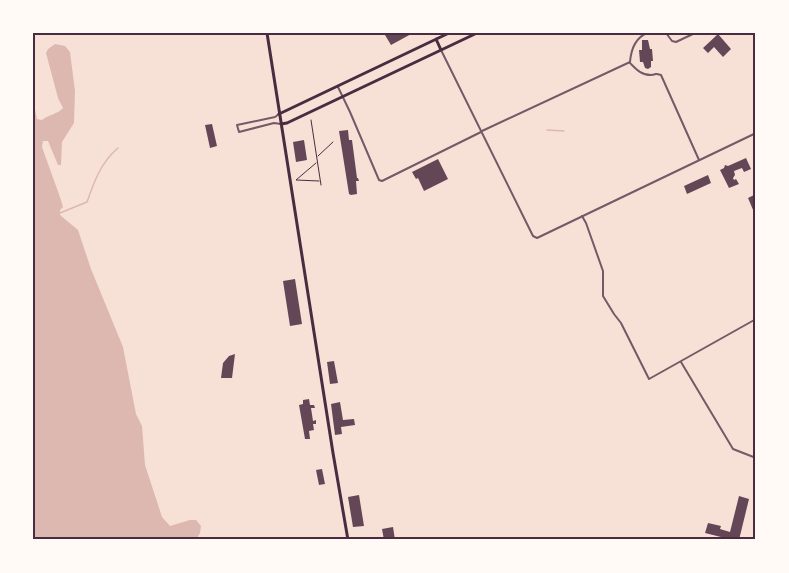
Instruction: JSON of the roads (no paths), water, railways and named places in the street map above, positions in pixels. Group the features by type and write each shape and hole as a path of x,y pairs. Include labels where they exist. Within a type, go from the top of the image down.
{"main road":[{"path":"267,33 348,540"},
{"path":"279,114 449,33"},
{"path":"281,124 477,33"},
{"path":"435,38 441,50"}],"street":[{"path":"646,33 641,34 635,44 630,62 636,70 643,74 661,75 699,160"},
{"path":"666,33 672,41 676,42 695,33"},
{"path":"441,50 533,236 537,238 756,133"},
{"path":"338,87 379,180 382,181 482,131 630,62"},
{"path":"279,114 275,117 237,125 238,132 274,123 281,124"},
{"path":"582,216 603,271 603,296 621,323 649,380 756,319"},
{"path":"681,362 733,449 756,458"}],"waterway":[{"path":"547,130 564,131"},
{"path":"60,213 87,202 103,166 118,148"}]}
